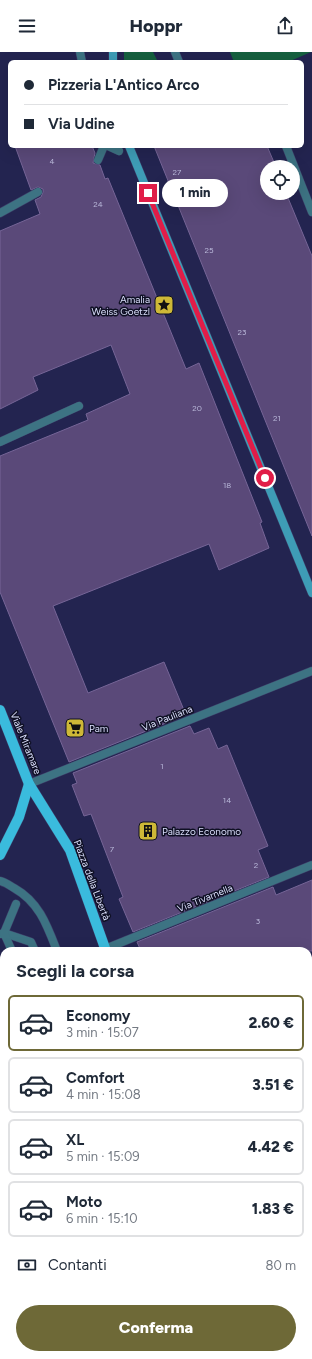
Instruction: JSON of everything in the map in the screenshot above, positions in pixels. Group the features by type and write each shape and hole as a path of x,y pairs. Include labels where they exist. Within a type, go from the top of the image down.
{"main road":[{"path":"130,148 312,592"},
{"name":"Viale Miramare","path":"0,710 29,784"},
{"path":"0,855 19,817 29,784"},
{"name":"Piazza della Libertà","path":"29,784 70,850 105,947"}],"street":[{"path":"101,159 105,148"},
{"path":"112,148 119,150"},
{"path":"287,148 312,212"},
{"path":"0,213 38,192"},
{"path":"0,442 80,406"},
{"name":"Via Pauliana","path":"29,784 312,671"},
{"name":"Via Tivarnella","path":"113,947 312,865"},
{"path":"0,881 24,894 36,906 45,918 56,947"},
{"path":"2,933 16,904"},
{"path":"2,933 10,947"},
{"path":"2,933 31,942 33,947"}],"green space":[{"path":"124,52 153,52 157,60 124,60"},
{"path":"230,52 311,52 293,60 233,60"}],"building":[{"path":"16,148 93,148 95,153 93,163 100,165 105,179 108,178 186,369 199,363 262,522 260,523 269,548 219,570 209,544 53,606 88,693 164,662 186,715 69,762 0,592 0,456 88,420 86,414 130,394 111,345 33,377 38,390 0,409 0,231 40,214 35,200 41,197 43,189 38,187 31,190"},
{"path":"155,148 268,148 273,160 260,160 260,200 289,200 312,256 312,536"},
{"name":"Palazzo Economo","path":"190,726 194,734 209,728 218,749 227,745 268,846 258,850 269,877 133,932 119,899 123,897 91,814 84,816 72,785 77,783 73,773"},
{"path":"312,880 312,947 139,947 137,942 273,887 276,895"}],"place":[{"name":"Amalia Weiss Goetzl","path":"164,305"},
{"name":"Pam","path":"75,728"},
{"name":"Palazzo Economo","path":"148,831"}],"route":[{"path":"148,193 265,478"}]}
